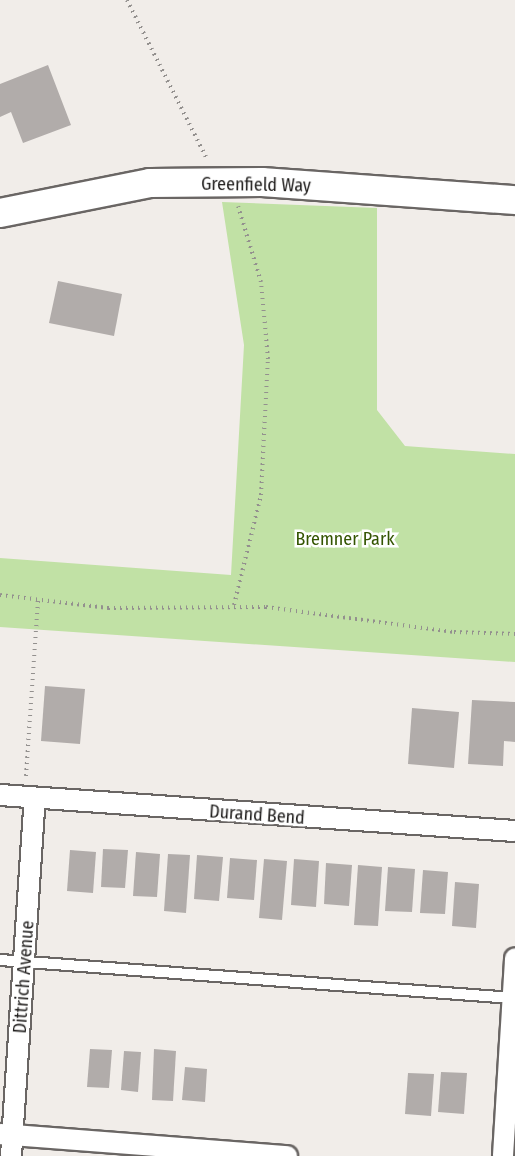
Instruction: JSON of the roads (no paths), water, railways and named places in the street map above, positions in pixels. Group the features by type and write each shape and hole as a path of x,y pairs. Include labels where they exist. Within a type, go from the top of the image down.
{"street":[{"name":"Greenfield Way","path":"0,213 150,183 225,183 515,200"},
{"name":"Durand Bend","path":"0,795 515,831"},
{"name":"Dittrich Avenue","path":"11,1156 6,1134 26,962 36,798"},
{"path":"503,1156 515,958"},
{"path":"6,1134 288,1156"}],"lane":[{"path":"0,960 513,998"}],"park label":[{"name":"Bremner Park","path":"345,539"}]}
